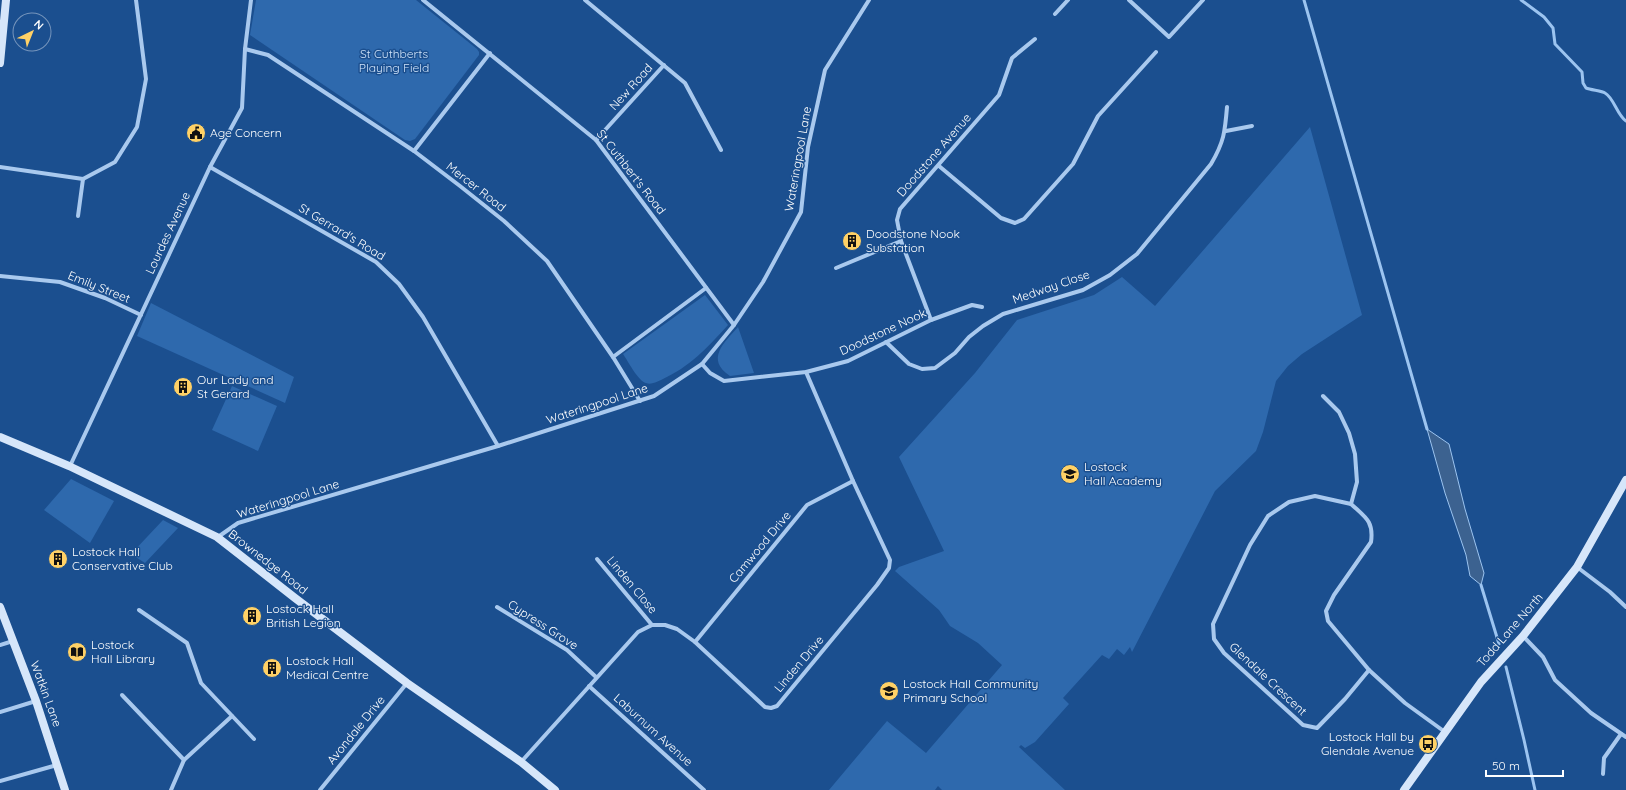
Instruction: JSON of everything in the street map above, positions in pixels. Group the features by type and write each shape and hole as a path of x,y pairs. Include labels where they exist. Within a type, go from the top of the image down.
{"main road":[{"path":"0,63 6,0"},
{"name":"Brownedge Road","path":"0,437 69,466 217,537 407,683 520,762 555,790"},
{"name":"Todd Lane North","path":"1404,790 1481,682 1522,636 1577,567 1626,480"},
{"name":"Watkin Lane","path":"0,607 36,701 53,766 65,790"}],"street":[{"path":"0,166 83,179 115,162 137,127 146,79 136,0"},
{"name":"Lourdes Avenue","path":"69,466 210,167 242,108 245,49 252,0"},
{"name":"St Cuthbert's Road","path":"423,0 596,140 734,325"},
{"path":"585,0 685,83 720,150"},
{"name":"Wateringpool Lane","path":"217,537 238,523 498,446 640,401 654,396 702,364 734,325 763,282 801,212 808,147 825,70 869,0"},
{"path":"1129,0 1169,37 1203,0"},
{"path":"1055,14 1066,1"},
{"name":"Doodstone Avenue","path":"932,320 901,241 897,220 900,209 999,96 1012,58 1035,39"},
{"name":"Mercer Road","path":"245,49 268,54 414,151 498,217 547,261 613,357 640,401"},
{"path":"939,166 1001,218 1015,223 1024,219 1073,164 1098,116 1156,52"},
{"path":"414,151 490,53"},
{"name":"New Road","path":"596,140 664,65"},
{"name":"Medway Close","path":"886,342 909,364 922,369 935,368 954,353 969,337 1002,314 1083,290 1110,275 1137,254 1211,164 1220,148 1226,131 1227,107"},
{"path":"1226,131 1252,126"},
{"name":"St Gerrard's Road","path":"210,167 376,262 400,284 423,317 498,446"},
{"path":"78,216 83,179"},
{"path":"836,268 901,241"},
{"name":"Emily Street","path":"0,276 60,282 105,298 141,315"},
{"path":"613,357 706,288"},
{"name":"Doodstone Nook","path":"702,364 710,373 724,381 806,372 848,361 932,320 972,305 982,307"},
{"name":"Linden Drive","path":"652,625 665,625 678,629 695,642 765,707 771,708 777,706 877,585 889,568 890,560 853,481 806,372"},
{"path":"1323,396 1339,412 1349,433 1353,447 1358,482 1351,504 1369,521 1373,531 1371,542 1334,595 1326,611 1328,621 1370,670 1405,703 1445,732"},
{"name":"Camwood Drive","path":"695,642 807,505 853,481"},
{"name":"Glendale Crescent","path":"1351,504 1316,496 1289,502 1268,516 1250,544 1213,624 1214,639 1224,653 1303,725 1317,728 1370,670"},
{"name":"Linden Close","path":"597,559 652,625"},
{"path":"1577,567 1610,592 1626,607"},
{"name":"Cypress Grove","path":"496,607 567,650 596,677"},
{"path":"139,610 187,643 201,683 254,739"},
{"path":"520,762 638,632 652,625"},
{"path":"1522,636 1543,656 1555,680 1591,713 1626,738"},
{"path":"0,645 13,641"},
{"name":"Avondale Drive","path":"320,790 407,683"},
{"name":"Laburnum Avenue","path":"589,686 704,790"},
{"path":"122,695 184,760"},
{"path":"0,712 36,701"},
{"path":"171,790 184,760 232,716"},
{"path":"1603,774 1604,758 1621,734"},
{"path":"0,781 53,766"}],"green space":[{"name":"St Cuthberts Playing Field","path":"256,0 416,0 477,49 479,55 415,139 410,141 405,140 250,35"},
{"name":"Lostock Hall Academy","path":"1310,127 1362,315 1302,354 1288,366 1276,381 1263,432 1256,451 1215,491 1132,652 1130,647 1124,655 1117,649 1109,659 1102,655 1063,698 1069,704 1035,742 1025,748 1021,745 1019,747 1065,790 942,790 938,786 935,790 829,790 887,721 926,753 1002,665 978,643 950,626 939,610 895,571 899,567 944,551 899,457 975,373 1017,320 1094,295 1122,277 1155,306"},
{"path":"705,295 728,325 690,363 672,375 650,384 640,379 623,354"},
{"path":"151,303 294,377 285,403 137,336"},
{"path":"738,327 754,373 730,376 723,370 719,363 718,357 719,351 727,339"},
{"path":"232,386 277,406 258,451 212,430"},
{"path":"71,479 114,501 90,543 44,510"},
{"path":"163,520 178,528 145,563 131,554"}],"shaded area":[{"path":"1427,429 1449,444 1465,509 1484,573 1481,585 1470,576 1466,555 1445,493"}],"waterway":[{"path":"1304,0 1427,429"},
{"path":"1521,0 1544,17 1553,28 1555,44 1582,72 1583,83 1586,88 1604,92 1608,95 1620,115 1626,121"},
{"path":"1481,585 1499,644"},
{"path":"1506,667 1535,790"}],"place":[{"name":"Age Concern","path":"196,133"},
{"name":"Doodstone Nook Substation","path":"852,241"},
{"name":"Our Lady and St Gerard","path":"183,387"},
{"name":"Lostock Hall Academy","path":"1070,474"},
{"name":"Lostock Hall Conservative Club","path":"58,559"},
{"name":"Lostock Hall British Legion","path":"252,616"},
{"name":"Lostock Hall Library","path":"77,652"},
{"name":"Lostock Hall Medical Centre","path":"272,668"},
{"name":"Lostock Hall Community Primary School","path":"889,691"},
{"name":"Lostock Hall by Glendale Avenue","path":"1428,744"}]}
